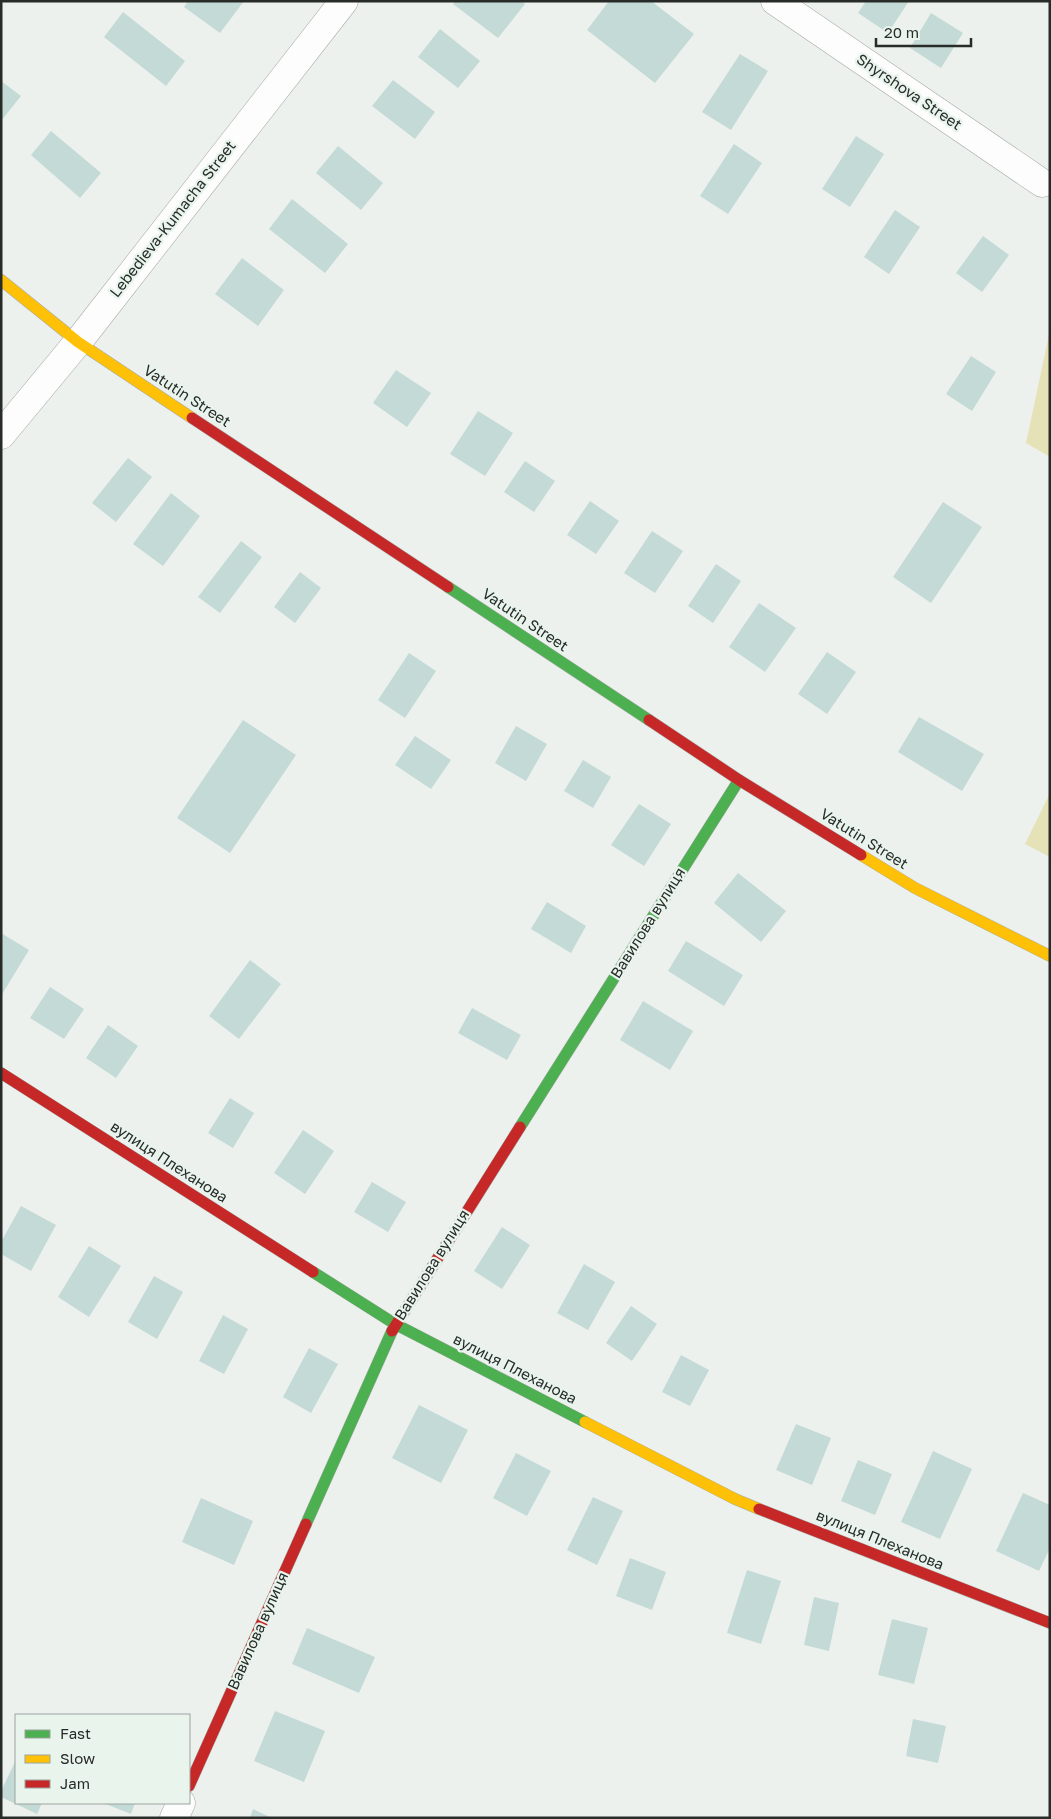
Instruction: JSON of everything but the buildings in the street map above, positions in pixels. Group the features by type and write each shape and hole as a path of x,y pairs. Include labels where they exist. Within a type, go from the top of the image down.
{"street":[{"name":"Lebedieva-Kumacha Street","path":"1,435 78,342 344,1"},
{"name":"Shyrshova Street","path":"775,1 1042,183"},
{"name":"Vatutin Street","path":"1,280 78,342 739,780 915,888 1050,956"},
{"name":"Вавилова вулиця","path":"190,1784 394,1324 739,780"},
{"name":"вулиця Плеханова","path":"1,1073 394,1324 735,1499 1050,1623"},
{"path":"174,1818 181,1804"}],"shaded area":[{"path":"1050,330 1050,457 1026,443"},
{"path":"1050,793 1050,857 1025,844"}],"traffic: fast":[{"path":"448,587 649,720"},
{"path":"520,1127 739,780"},
{"path":"313,1272 395,1324 585,1422"},
{"path":"306,1524 392,1331"}],"traffic: slow":[{"path":"1,280 78,342 192,418"},
{"path":"861,855 915,888 1050,956"},
{"path":"585,1422 735,1499 759,1509"}],"traffic: jam":[{"path":"192,418 448,587"},
{"path":"649,720 739,780 861,855"},
{"path":"1,1073 313,1272"},
{"path":"392,1331 520,1127"},
{"path":"759,1509 1050,1623"},
{"path":"190,1784 306,1524"}]}
